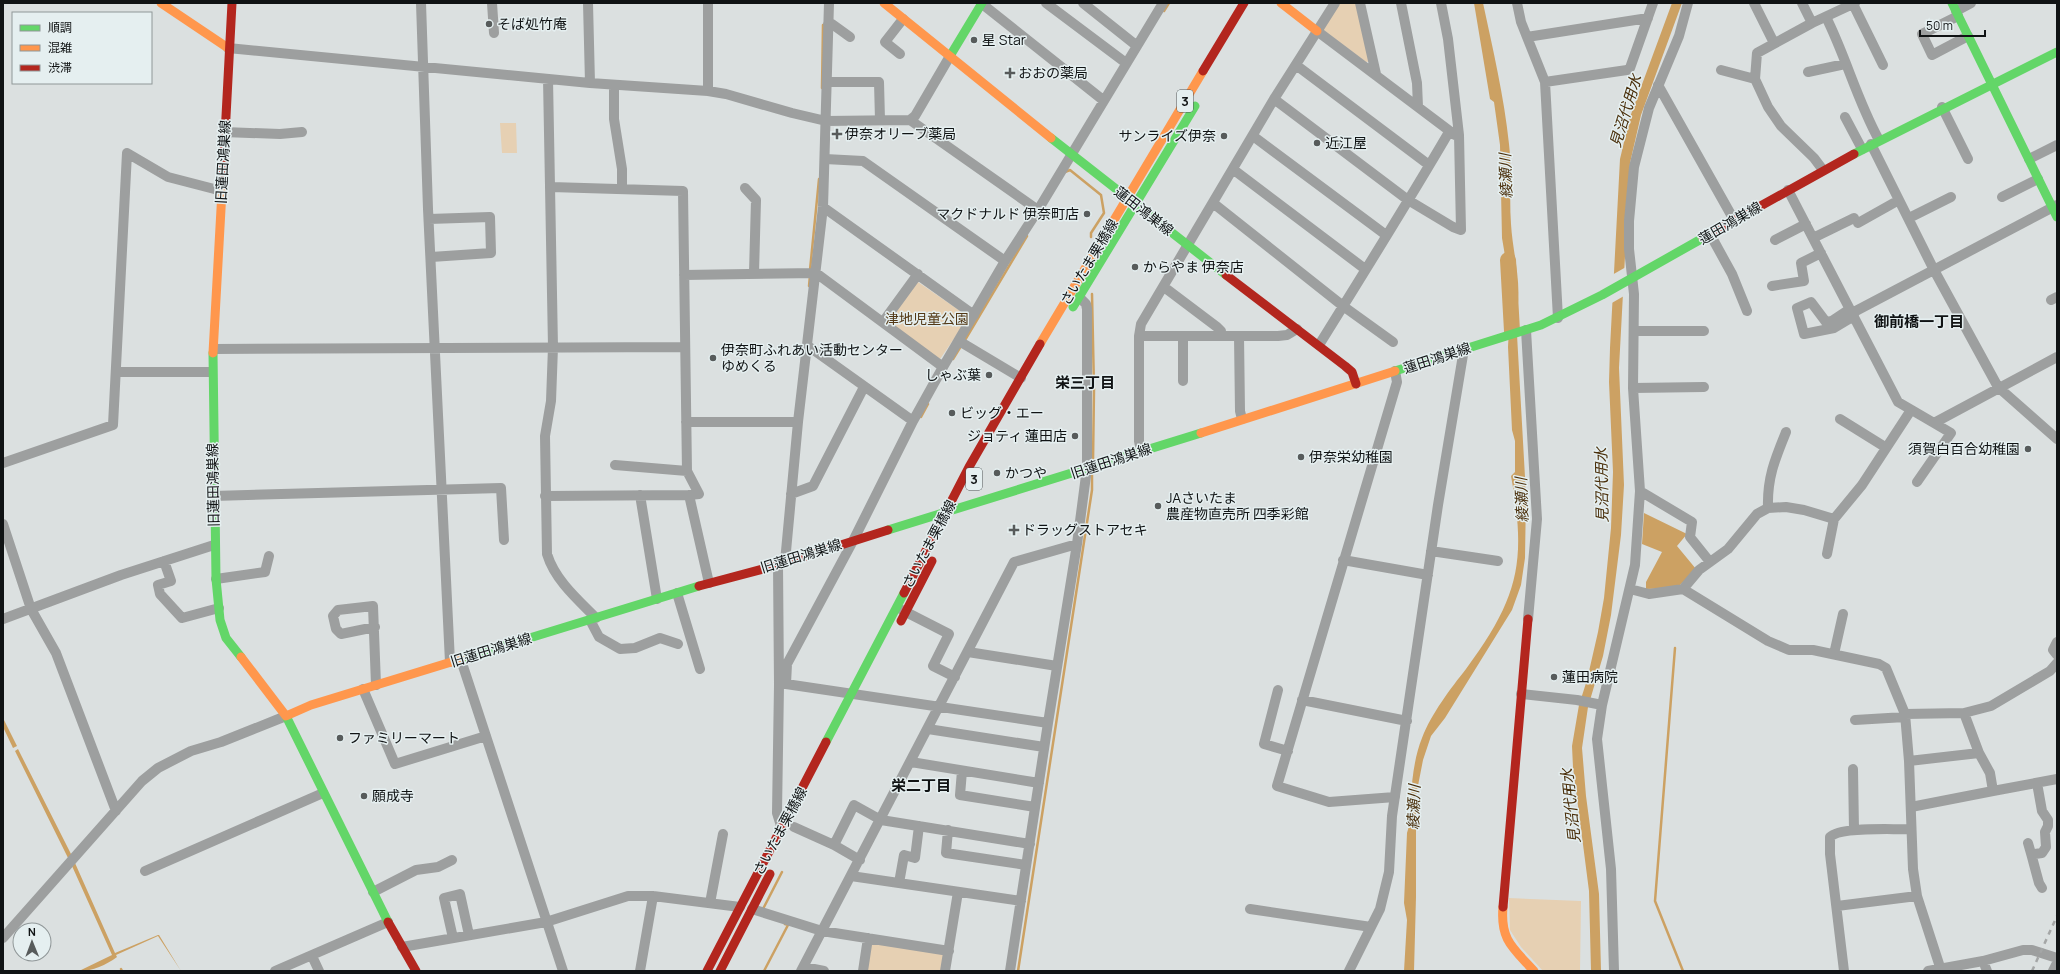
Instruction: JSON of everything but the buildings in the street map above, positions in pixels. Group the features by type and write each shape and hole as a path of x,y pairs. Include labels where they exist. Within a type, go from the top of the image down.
{"main road":[{"path":"161,3 228,48"},
{"name":"旧蓮田鴻巣線","path":"232,3 228,48 212,372 213,496 216,579 219,608 226,638 286,716 311,705 709,583 854,541 960,506 1050,481 1356,384"},
{"name":"蓮田鴻巣線","path":"884,3 1135,206 1319,345 1352,372 1356,384 1525,331 1558,318 1633,278 1871,144 1942,107 2057,52"},
{"path":"950,56 981,3"},
{"name":"さいたま栗橋線","path":"1028,379 1126,198 1244,3"},
{"path":"1281,3 1317,31"},
{"path":"1955,10 2038,179 2055,210"},
{"name":"さいたま栗橋線","path":"707,971 740,907 791,828 850,694 946,511 1066,318 1080,298 1200,98"},
{"name":"さいたま栗橋線","path":"953,520 967,494"},
{"name":"さいたま栗橋線","path":"895,633 935,555"},
{"path":"1528,619 1501,924 1508,943 1534,971"},
{"path":"286,716 388,922 416,971"},
{"name":"さいたま栗橋線","path":"720,971 758,911 773,868"}],"street":[{"path":"421,3 429,219 450,662"},
{"path":"492,3 494,33"},
{"path":"588,3 590,84"},
{"path":"708,3 708,91"},
{"path":"829,3 828,82 823,207 782,563 783,675 777,813 791,828 834,845 860,860"},
{"path":"981,3 1103,100"},
{"path":"1046,3 1126,63"},
{"path":"1083,3 1137,46"},
{"path":"1048,723 939,708 786,684 783,675 787,664 854,541 912,421 1005,261 1038,210 1103,100 1163,3"},
{"path":"1141,452 1139,441 1139,336 1141,324 1234,170 1274,99 1335,3"},
{"path":"1360,3 1376,74"},
{"path":"1401,3 1417,83 1418,107"},
{"path":"1274,99 1408,200 1453,228 1461,230 1459,136 1448,39 1440,3"},
{"path":"1517,3 1527,36 1546,82 1558,318"},
{"path":"1546,82 1627,70 1630,68 1652,3"},
{"path":"1614,971 1611,869 1597,740 1598,704 1630,589 1635,565 1640,491 1633,388 1633,278 1629,249 1629,221 1634,167 1649,108 1679,36 1688,3"},
{"path":"1754,3 1774,43"},
{"path":"1802,3 1812,23"},
{"path":"1823,170 1814,158 1781,126 1768,106 1755,79 1757,53 1812,23 1854,3 1883,65"},
{"path":"1968,36 1932,55 1922,34 1955,10 1971,3"},
{"path":"1826,17 1840,46 1845,64 1866,117 1871,144 1934,270 1998,387 2057,439"},
{"path":"1527,36 1648,18"},
{"path":"900,54 885,42 903,19"},
{"path":"828,24 832,24 850,37"},
{"path":"1317,31 1376,74 1449,132 1459,136"},
{"path":"228,48 590,84 708,91 726,94 826,121 910,120 1038,210"},
{"path":"910,120 915,116 950,56"},
{"path":"1808,72 1845,64"},
{"path":"1296,65 1429,166"},
{"path":"1721,70 1755,79"},
{"path":"548,79 553,347 551,401 545,436 547,554 550,565 593,619 599,637 620,649 635,648 660,638 678,644"},
{"path":"828,82 879,82 880,120"},
{"path":"614,85 614,120 622,169 622,189"},
{"path":"1658,85 1734,220"},
{"path":"1942,107 1968,159"},
{"path":"1846,117 1871,144"},
{"path":"224,132 280,134 302,132"},
{"path":"1319,345 1449,132"},
{"path":"1253,136 1386,235"},
{"path":"2029,159 2057,145"},
{"path":"3,464 114,425 127,153 168,177 222,192"},
{"path":"825,159 863,161 1005,261"},
{"path":"1234,170 1365,269"},
{"path":"2002,197 2038,179"},
{"path":"545,496 699,494 687,471 684,347 683,191 551,187"},
{"path":"746,188 756,200 754,273"},
{"path":"1788,190 1898,402 1951,433 1917,482"},
{"path":"1909,218 1951,197"},
{"path":"1813,238 1856,221 1899,200"},
{"path":"1213,203 1343,306 1393,342"},
{"path":"823,207 974,315"},
{"path":"1852,313 1834,328 1804,334 1797,308 1811,302 1826,322 1832,321 1852,313 1934,270 2055,210"},
{"path":"429,219 490,217 492,253 431,257"},
{"path":"1775,240 1806,224"},
{"path":"1710,234 1732,274 1747,311"},
{"path":"1772,286 1804,281 1801,263 1821,253"},
{"path":"684,275 801,272 816,273 943,367"},
{"path":"882,322 918,274"},
{"path":"1164,286 1218,327 1221,331 1221,336"},
{"path":"1010,971 1057,666 1077,544 1092,467 1087,309 1086,304 1080,298"},
{"path":"1139,336 1278,336 1287,335 1297,329"},
{"path":"1525,331 1537,519 1528,619"},
{"path":"1634,332 1704,331"},
{"path":"1182,336 1183,381"},
{"path":"1239,336 1240,411 1242,419"},
{"path":"959,341 1028,379"},
{"path":"808,346 912,421"},
{"path":"214,349 684,347"},
{"path":"1349,971 1380,908 1389,872 1395,798 1431,551 1464,349"},
{"path":"1934,423 1998,387 2057,357"},
{"path":"1395,371 1397,382 1277,786 1329,802 1395,798"},
{"path":"116,372 212,372"},
{"path":"791,494 813,486 864,386"},
{"path":"1633,388 1704,387"},
{"path":"1827,554 1834,519 1862,485 1885,447 1911,410"},
{"path":"1840,420 1885,447"},
{"path":"686,422 798,422"},
{"path":"1768,508 1767,488 1772,465 1786,432"},
{"path":"615,465 687,471"},
{"path":"213,496 501,488 504,540"},
{"path":"1640,491 1692,522 1690,537 1710,562"},
{"path":"640,495 657,599"},
{"path":"689,495 709,583"},
{"path":"1630,589 1649,594 1682,589 1699,570 1728,549 1757,514 1768,508 1786,507 1804,510 1834,519"},
{"path":"3,524 31,609 56,653 116,811"},
{"path":"824,971 803,969 1014,562 1077,544"},
{"path":"3,618 121,575 214,545"},
{"path":"1431,551 1498,561"},
{"path":"216,579 265,572 269,556"},
{"path":"1343,560 1428,575"},
{"path":"164,561 171,581 158,585 160,594 182,618 219,608"},
{"path":"1682,589 1768,642 1789,650 1813,650 1879,664 1886,668 1905,715 1909,761 1913,869 1932,970 1983,961 2022,950 2032,950 2057,958"},
{"path":"677,593 700,670"},
{"path":"896,606 949,634 933,666 955,677"},
{"path":"1834,654 1842,614"},
{"path":"375,627 376,685"},
{"path":"2057,642 2053,650 2057,656"},
{"path":"968,652 1057,666"},
{"path":"461,660 563,971"},
{"path":"1855,720 1905,715 1964,713 1991,706 2050,671 2057,663"},
{"path":"363,689 395,764 486,736"},
{"path":"1278,690 1264,744 1288,751"},
{"path":"1521,694 1580,700 1598,704"},
{"path":"1302,700 1407,721"},
{"path":"1964,713 1979,753 1990,773 1993,791"},
{"path":"3,938 142,781 171,760 286,716"},
{"path":"928,729 1044,747"},
{"path":"1909,761 1979,753"},
{"path":"911,762 1039,783"},
{"path":"1853,769 1854,830"},
{"path":"962,771 960,795 1035,807"},
{"path":"1911,807 2057,779"},
{"path":"2032,857 2035,854 2042,853 2046,847 2045,832 2048,826 2048,820 2042,811 2036,783"},
{"path":"145,871 323,792"},
{"path":"834,845 854,805 881,820 1030,844"},
{"path":"899,883 904,855 915,858 919,826"},
{"path":"1844,971 1830,854 1830,837 1833,834 1854,830 1912,829"},
{"path":"948,830 946,853 1026,866"},
{"path":"710,903 723,834"},
{"path":"2028,843 2039,883 2042,888"},
{"path":"373,892 416,870 438,868 452,860"},
{"path":"851,876 1021,901"},
{"path":"946,971 958,892"},
{"path":"453,938 444,898 460,894 469,935"},
{"path":"402,947 546,922 628,896 652,896 740,907"},
{"path":"640,971 652,896"},
{"path":"1837,906 1917,896"},
{"path":"1250,909 1371,927"},
{"path":"758,911 822,931 949,951"},
{"path":"275,971 388,922"},
{"path":"863,971 868,938"},
{"path":"312,956 319,971"},
{"path":"1983,961 1987,971"},
{"path":"2053,971 2057,963"}],"green space":[{"path":"1340,3 1358,3 1372,61 1366,62 1323,30"},
{"path":"500,123 516,123 517,153 502,153"},
{"name":"津地児童公園","path":"915,280 969,317 940,359 885,322"},
{"path":"1509,898 1581,901 1580,971 1543,971 1521,947 1510,930"},
{"path":"871,943 945,954 942,971 867,971"}],"water":[{"path":"1474,3 1483,3 1501,91 1509,144 1511,224 1518,282 1518,305 1516,317 1526,495 1525,558 1521,585 1512,610 1445,718 1431,736 1423,760 1416,796 1414,971 1404,971 1407,920 1404,903 1407,833 1410,820 1411,790 1417,752 1426,729 1436,711 1484,644 1497,621 1507,600 1514,578 1518,557 1516,506 1511,476 1515,472 1515,441 1512,430 1508,347 1511,291 1502,238 1500,145 1494,102 1490,99"},
{"path":"1672,3 1682,3 1641,115 1630,163 1619,368 1624,485 1621,535 1611,615 1603,656 1588,707 1582,748 1586,796 1599,894 1601,971 1591,971 1589,891 1573,767 1572,746 1579,705 1587,680 1598,632 1604,598 1611,528 1613,472 1609,382 1620,159 1630,117"},
{"path":"1644,513 1687,534 1677,546 1696,569 1677,588 1646,589 1646,582 1662,552 1642,544"},
{"path":"3,718 17,746 13,748 3,727"},
{"path":"18,749 71,854 115,953 159,935 181,971 158,936 116,955 117,957 104,965 94,969 79,971 112,955 72,866 15,751"}],"pier":[{"path":"1626,267 1624,296 1610,304 1612,275"}],"waterway":[{"path":"1164,11 1169,3"},
{"path":"822,88 823,25"},
{"path":"1065,172 1070,170 1101,195 1104,213 1091,233 1091,237"},
{"path":"810,270 819,179"},
{"path":"965,340 1027,236"},
{"name":"綾瀬川","path":"1508,260 1512,331"},
{"path":"809,286 810,275"},
{"path":"1092,294 1094,389 1093,462"},
{"path":"953,359 961,346"},
{"path":"921,417 928,404"},
{"path":"1018,971 1092,490 1092,473"},
{"path":"1675,648 1655,901 1683,971"},
{"path":"763,909 782,872"},
{"path":"764,971 788,925 785,924"}],"railway":[{"path":"2032,971 2057,916"}],"traffic: fast":[{"path":"950,56 982,3"},
{"path":"1952,3 2057,217"},
{"path":"1854,154 2057,52"},
{"path":"1073,307 1195,106"},
{"path":"1051,138 1226,275"},
{"path":"1395,371 1541,325 1602,295 1703,238"},
{"path":"213,353 216,579 220,620 226,638 241,657"},
{"path":"888,530 1201,433"},
{"path":"461,659 699,586"},
{"path":"826,742 904,593"},
{"path":"286,716 388,922"}],"traffic: slow":[{"path":"161,3 228,48"},
{"path":"884,3 1051,138"},
{"path":"1281,3 1317,31"},
{"path":"1040,344 1203,71"},
{"path":"213,353 223,173"},
{"path":"1201,433 1395,371"},
{"path":"241,657 286,716 311,705 461,659"},
{"path":"1503,907 1506,936 1514,949 1534,971"}],"traffic: jam":[{"path":"223,173 232,3"},
{"path":"1203,71 1244,3"},
{"path":"1703,238 1854,154"},
{"path":"1226,275 1345,366 1352,372 1356,384"},
{"path":"904,593 969,467 1040,344"},
{"path":"699,586 778,565 888,530"},
{"path":"901,621 932,561"},
{"path":"1503,907 1528,619"},
{"path":"707,971 826,742"},
{"path":"720,971 770,874"},
{"path":"388,922 416,971"}],"place":[{"name":"そば処竹庵","path":"489,24"},
{"name":"星 Star","path":"974,40"},
{"name":"おおの薬局","path":"1010,73"},
{"name":"伊奈オリーブ薬局","path":"837,134"},
{"name":"サンライズ伊奈","path":"1224,136"},
{"name":"近江屋","path":"1317,143"},
{"name":"マクドナルド 伊奈町店","path":"1087,214"},
{"name":"からやま 伊奈店","path":"1135,267"},
{"name":"伊奈町ふれあい活動センター ゆめくる","path":"713,358"},
{"name":"しゃぶ葉","path":"989,375"},
{"name":"ビッグ・エー","path":"952,413"},
{"name":"ジョティ 蓮田店","path":"1075,436"},
{"name":"須賀白百合幼稚園","path":"2028,449"},
{"name":"伊奈栄幼稚園","path":"1301,457"},
{"name":"かつや","path":"997,473"},
{"name":"JAさいたま 農産物直売所 四季彩館","path":"1158,506"},
{"name":"ドラッグストアセキ","path":"1014,530"},
{"name":"蓮田病院","path":"1554,677"},
{"name":"ファミリーマート","path":"340,738"},
{"name":"願成寺","path":"364,796"}],"district":[{"name":"御前橋一丁目","path":"1919,322"},
{"name":"栄三丁目","path":"1085,383"},
{"name":"栄二丁目","path":"921,786"}],"water label":[{"name":"見沼代用水","path":"1626,111"},
{"name":"見沼代用水","path":"1602,485"},
{"name":"見沼代用水","path":"1571,806"}]}
